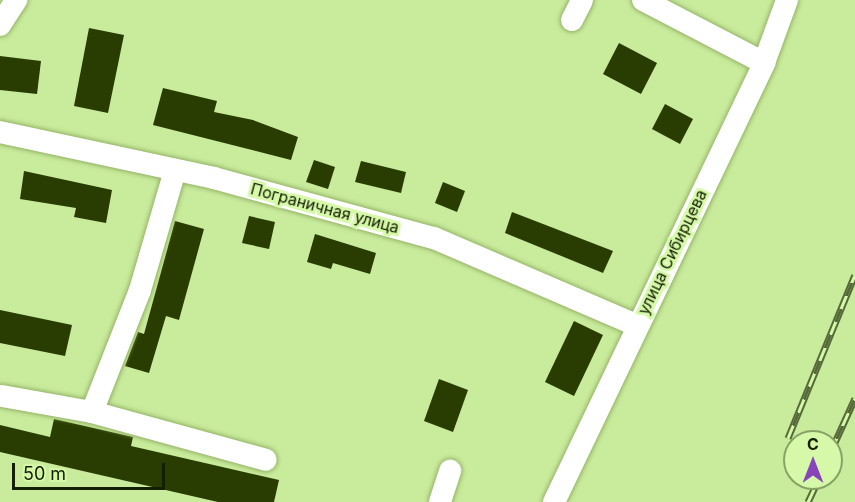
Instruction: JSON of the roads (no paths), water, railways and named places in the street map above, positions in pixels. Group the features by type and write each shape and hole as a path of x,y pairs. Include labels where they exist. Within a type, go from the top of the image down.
{"street":[{"path":"0,25 16,0"},
{"path":"573,20 582,0"},
{"path":"643,0 764,63"},
{"name":"улица Сибирцева","path":"554,502 636,326 764,63 787,0"},
{"name":"Пограничная улица","path":"0,132 175,170 434,238 636,326"},
{"path":"92,412 140,291 175,170"},
{"path":"2,396 92,412 266,460"},
{"path":"440,502 450,471"}],"railway":[{"path":"791,430 855,275"},
{"path":"841,430 855,398"},
{"path":"808,502 814,490"}]}
